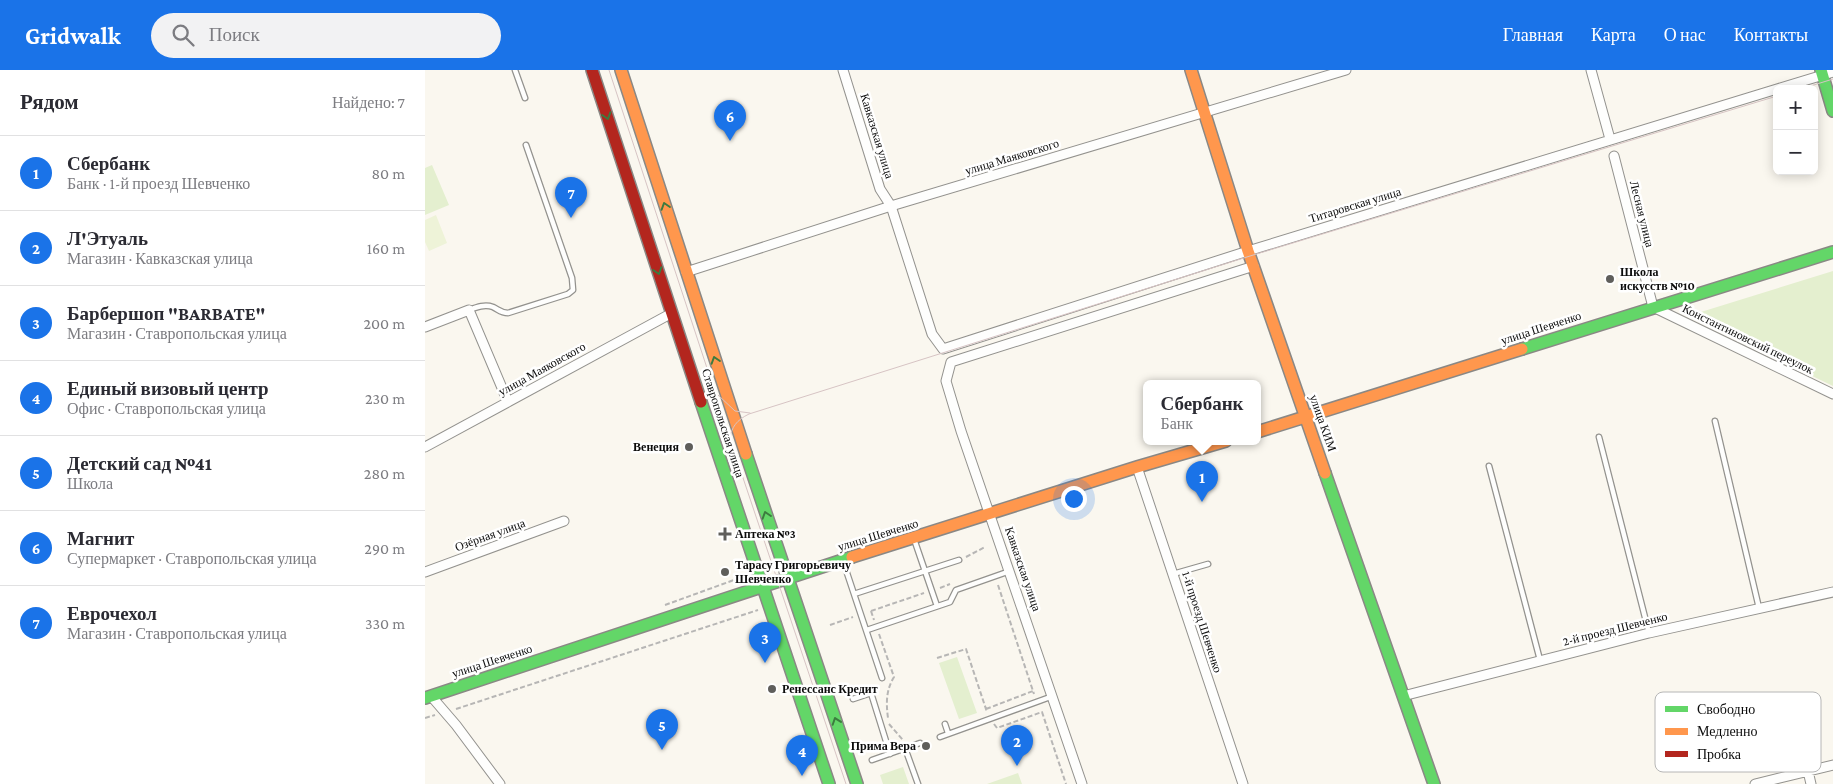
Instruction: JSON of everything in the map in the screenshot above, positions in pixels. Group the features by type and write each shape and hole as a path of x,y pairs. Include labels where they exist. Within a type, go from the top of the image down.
{"main road":[{"name":"Ставропольская улица","path":"592,70 829,784"},
{"name":"Ставропольская улица","path":"621,70 787,578 857,784"},
{"name":"улица КИМ","path":"1191,70 1248,251 1434,784"},
{"path":"1825,72 1833,111"},
{"name":"улица Шевченко","path":"1261,431 1833,252"},
{"name":"улица Шевченко","path":"428,697 762,586 1137,467 1212,445"}],"street":[{"name":"Кавказская улица","path":"843,70 880,189 891,206 932,334 943,349"},
{"name":"улица Маяковского","path":"686,272 891,206 1346,70"},
{"path":"1591,70 1610,139"},
{"name":"Титаровская улица","path":"1788,85 1825,72"},
{"name":"Титаровская улица","path":"943,349 1248,251 1773,90"},
{"name":"Лесная улица","path":"1614,156 1653,307"},
{"name":"Кавказская улица","path":"1082,784 961,431 946,381 951,362 1254,266"},
{"name":"Константиновский переулок","path":"1653,307 1833,394"},
{"path":"425,327 469,310 508,402"},
{"name":"улица Маяковского","path":"425,447 672,313"},
{"name":"1-й проезд Шевченко","path":"1137,467 1243,784"},
{"name":"Озёрная улица","path":"425,572 564,521"},
{"name":"2-й проезд Шевченко","path":"1403,696 1649,633 1833,592"},
{"path":"428,697 456,725 500,784"},
{"path":"1755,784 1804,772"}],"lane":[{"path":"515,70 525,98"},
{"path":"469,310 486,306 494,308 501,313 508,313 568,294 573,290 573,278 527,145"},
{"path":"1715,421 1759,608"},
{"path":"1599,437 1649,633"},
{"path":"1489,466 1540,660"},
{"path":"914,538 937,606"},
{"path":"843,560 882,678"},
{"path":"854,594 959,560"},
{"path":"1173,574 1208,564"},
{"path":"867,630 950,602 956,590 1010,571"},
{"path":"853,699 871,692 890,754"},
{"path":"939,737 1053,696"},
{"path":"945,724 948,734"},
{"path":"872,760 920,743"},
{"path":"905,748 917,784"}],"path":[{"path":"959,560 985,547"},
{"path":"666,604 747,575"},
{"path":"995,576 1033,691 1042,712"},
{"path":"830,625 958,582"},
{"path":"467,706 759,610"},
{"path":"871,611 893,677 889,686 886,704 889,724 904,741 913,746"},
{"path":"986,709 1033,691"}],"green space":[{"path":"432,165 449,205 425,215 425,168"},
{"path":"436,215 447,243 429,251 425,242 425,220"},
{"path":"1833,271 1833,386 1688,316"},
{"path":"957,657 977,713 959,719 939,663"},
{"path":"903,767 909,784 883,784 880,775"},
{"path":"1018,773 1022,784 987,784"}],"tram line":[{"path":"609,70 730,438"},
{"path":"1814,85 1833,79"},
{"path":"734,469 730,437 735,424 749,414 1250,256 1773,97"},
{"path":"718,395 735,411 750,413"},
{"path":"737,460 846,784"}],"traffic: fast":[{"path":"1821,70 1833,111"},
{"path":"1522,349 1833,252"},
{"path":"701,402 829,784"},
{"path":"746,454 857,784"},
{"path":"1325,473 1434,784"},
{"path":"425,698 852,557"}],"traffic: slow":[{"path":"621,70 746,454"},
{"path":"1191,70 1248,251 1325,473"},
{"path":"1261,431 1522,349"},
{"path":"852,557 1212,445"}],"traffic: jam":[{"path":"592,70 701,402"}],"place":[{"name":"Магнит","path":"730,141"},
{"name":"Еврочехол","path":"571,218"},
{"name":"Школа искусств №10","path":"1610,279"},
{"name":"Венеция","path":"689,447"},
{"name":"Сбербанк","path":"1202,502"},
{"name":"Аптека №3","path":"725,534"},
{"name":"Тарасу Григорьевичу Шевченко","path":"725,572"},
{"name":"Барбершоп \"BARBATE\"","path":"765,663"},
{"name":"Ренессанс Кредит","path":"772,689"},
{"name":"Прима Вера","path":"926,746"},
{"name":"Детский сад №41","path":"662,750"},
{"name":"Л'Этуаль","path":"1017,766"},
{"name":"Единый визовый центр","path":"802,776"}]}
